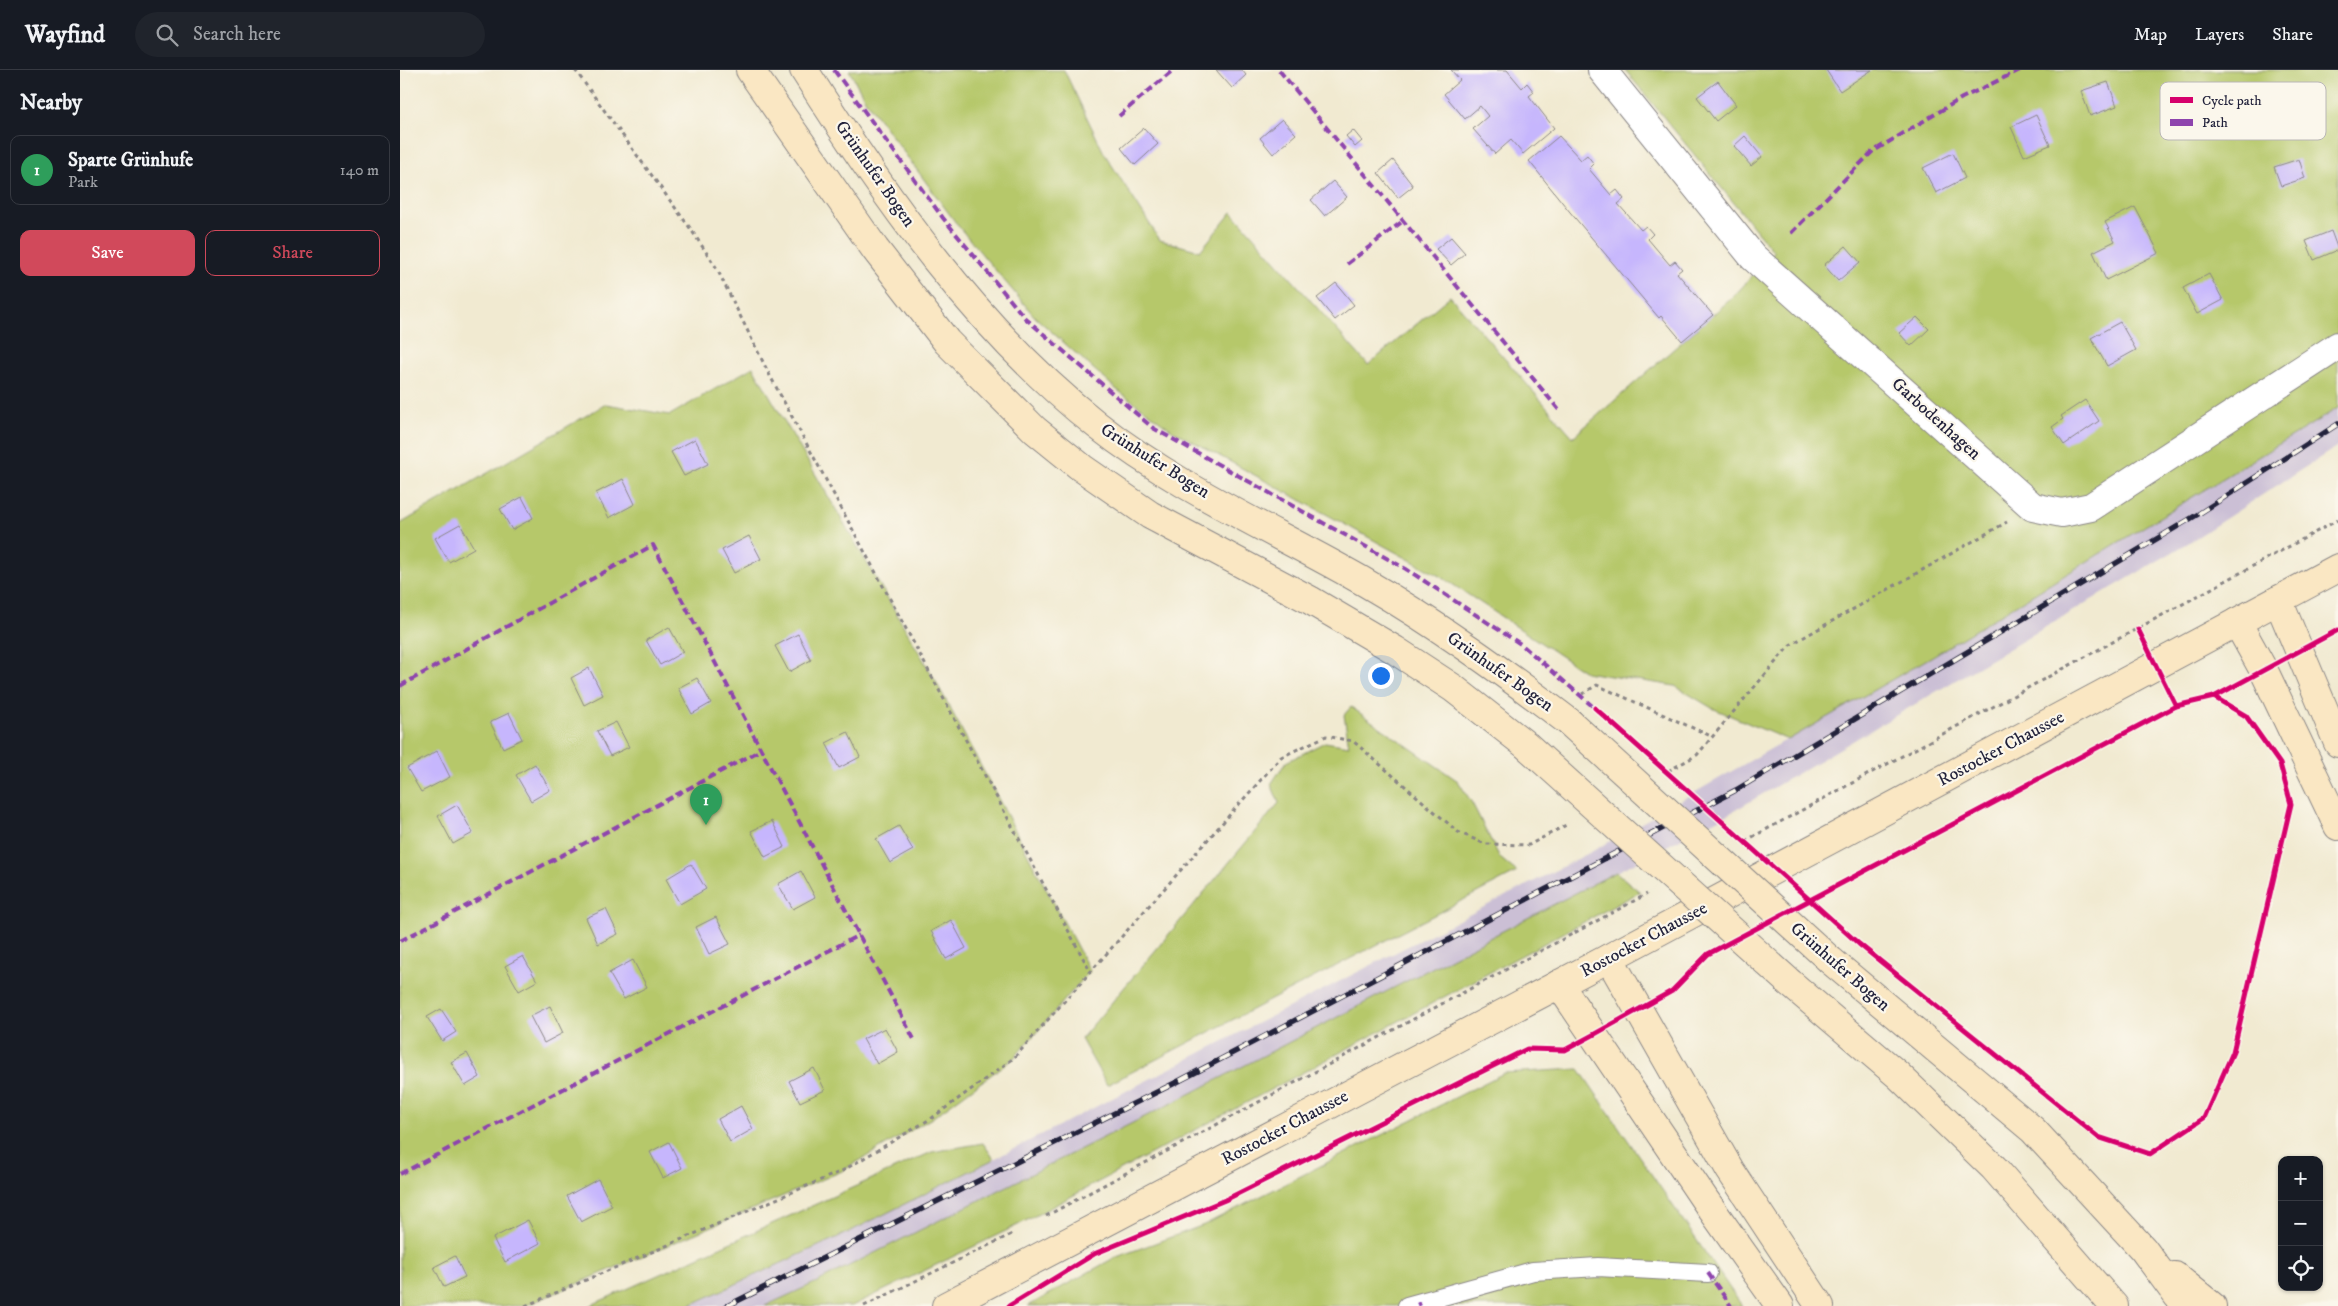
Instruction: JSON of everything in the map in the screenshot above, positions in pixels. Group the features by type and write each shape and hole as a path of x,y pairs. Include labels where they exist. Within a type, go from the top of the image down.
{"main road":[{"path":"750,70 875,249 947,342 1035,430 1082,468 1150,515 1310,600 1395,650 1454,688 1526,745 1790,983 1898,1075 1994,1168 2114,1306"},
{"name":"Grünhufer Bogen","path":"804,70 925,248 977,311 1028,364 1097,425 1168,474 1376,589 1483,657 1569,722 1830,960 2033,1130 2143,1249 2185,1306"},
{"name":"Rostocker Chaussee","path":"946,1306 1610,958 2338,568"},
{"path":"2278,600 2338,743"},
{"path":"2237,622 2264,671 2338,826"},
{"path":"1610,958 1730,1170 1820,1306"},
{"path":"1559,984 1705,1200 1780,1306"},
{"path":"2143,1249 2212,1306"},
{"path":"2093,1280 2108,1306"}],"street":[{"name":"Garbodenhagen","path":"1602,70 1753,257 2034,507 2062,513 2092,507 2338,346"}],"lane":[{"path":"1408,1306 1533,1271 1598,1267 1708,1273"}],"path":[{"path":"574,70 690,228 716,267 773,381 1090,971"},
{"path":"1664,773 1698,756 1790,645 2034,507"},
{"path":"1736,846 2338,520"},
{"path":"1579,696 1597,685 1714,737"},
{"path":"525,1306 842,1171 924,1123 1014,1058 1281,757 1326,736 1353,741 1458,832 1485,844 1529,845 1571,822"},
{"path":"1044,1218 1649,893"},
{"path":"864,1306 1018,1232"}],"shaded area":[{"path":"2338,408 2338,446 2188,543 1734,811 1186,1096 817,1282 765,1306 688,1306 849,1232 1591,852 1931,657"}],"green space":[{"path":"849,70 1064,70 1104,153 1160,240 1200,251 1232,212 1368,365 1450,296 1573,437 1733,297 1774,252 1625,70 2338,70 2338,408 1931,657 1788,740 1712,708 1675,686 1585,672 1443,578 1172,430 1116,389 1035,317 959,227 866,101"},
{"path":"753,367 934,678 1090,971 1014,1058 932,1118 842,1171 525,1306 400,1306 400,524 606,404 670,415"},
{"path":"1351,707 1458,781 1472,803 1500,858 1517,872 1107,1085 1081,1039 1279,803 1271,784 1286,762 1325,742 1349,746 1344,715"},
{"path":"1616,872 1640,892 1018,1225 852,1306 765,1306 817,1282 1186,1096"},
{"path":"1579,1069 1742,1306 1028,1306 1114,1258 1204,1225 1504,1073"},
{"path":"983,1143 994,1159 849,1232 688,1306 589,1306 932,1152"}],"building":[{"path":"1216,70 1242,70 1246,75 1232,88"},
{"path":"1451,70 1507,70 1522,88 1527,83 1534,92 1529,96 1554,128 1523,154 1511,140 1495,154 1473,129 1488,116 1480,106 1465,119 1444,94 1460,80"},
{"path":"1826,70 1872,70 1840,91"},
{"path":"1718,81 1736,105 1716,121 1697,97"},
{"path":"2108,82 2117,106 2090,116 2081,91"},
{"path":"2036,115 2050,145 2024,156 2011,127"},
{"path":"1282,119 1296,134 1273,154 1260,138"},
{"path":"1144,128 1158,144 1135,165 1121,148"},
{"path":"1353,130 1362,141 1355,147 1346,136"},
{"path":"1559,136 1581,160 1587,155 1594,164 1589,169 1611,195 1617,190 1624,199 1618,204 1641,230 1646,226 1653,234 1648,239 1670,265 1675,261 1682,269 1677,273 1713,315 1682,341 1661,316 1659,318 1529,161"},
{"path":"1745,136 1762,157 1751,166 1734,146"},
{"path":"1953,153 1965,178 1936,193 1923,168"},
{"path":"2299,159 2305,178 2281,186 2274,167"},
{"path":"1393,160 1413,186 1398,198 1378,173"},
{"path":"1333,181 1347,197 1325,216 1311,200"},
{"path":"2135,207 2159,253 2106,280 2093,252 2115,241 2105,222"},
{"path":"2331,231 2338,250 2314,260 2306,241"},
{"path":"1451,237 1465,253 1451,265 1436,249"},
{"path":"1846,246 1860,262 1838,281 1824,265"},
{"path":"2209,274 2223,300 2197,314 2183,288"},
{"path":"1336,283 1354,305 1335,320 1317,298"},
{"path":"1917,317 1929,329 1911,346 1899,333"},
{"path":"2120,322 2136,350 2107,366 2091,338"},
{"path":"2085,400 2099,421 2064,445 2052,427 2063,419 2061,416"},
{"path":"695,439 708,464 684,476 671,452"},
{"path":"623,479 635,504 609,518 596,493"},
{"path":"522,497 533,518 512,530 500,509"},
{"path":"460,524 474,548 449,562 435,538"},
{"path":"749,536 761,559 734,573 722,550"},
{"path":"669,627 683,652 660,665 646,640"},
{"path":"798,634 811,660 789,672 775,646"},
{"path":"589,668 603,695 584,705 571,678"},
{"path":"697,678 711,703 692,714 678,688"},
{"path":"509,713 522,739 503,748 490,722"},
{"path":"616,722 629,747 610,756 597,731"},
{"path":"848,732 860,757 839,768 826,743"},
{"path":"437,751 450,777 421,792 407,768"},
{"path":"535,764 550,790 531,801 516,775"},
{"path":"457,805 473,833 453,844 438,816"},
{"path":"772,821 785,847 765,857 751,831"},
{"path":"899,826 913,850 890,863 876,839"},
{"path":"691,864 706,889 680,904 666,879"},
{"path":"801,871 815,897 793,909 778,884"},
{"path":"606,909 618,934 598,944 586,918"},
{"path":"716,917 730,944 709,954 696,927"},
{"path":"951,920 966,948 946,959 931,931"},
{"path":"523,956 537,981 519,991 505,966"},
{"path":"633,960 647,987 624,999 609,973"},
{"path":"550,1006 563,1033 544,1043 530,1016"},
{"path":"441,1009 456,1032 442,1041 427,1017"},
{"path":"885,1028 898,1052 877,1064 863,1039"},
{"path":"467,1053 480,1077 465,1086 451,1062"},
{"path":"814,1068 825,1090 800,1102 789,1081"},
{"path":"741,1106 753,1129 730,1142 718,1119"},
{"path":"669,1142 682,1168 663,1178 650,1152"},
{"path":"598,1179 612,1206 581,1222 567,1196"},
{"path":"528,1220 540,1243 505,1262 493,1238"},
{"path":"455,1256 465,1277 444,1287 434,1267"}],"railway":[{"path":"727,1306 1177,1082 1736,790 2200,513 2338,424"}],"marked path":[{"path":"834,70 943,218 1025,318 1153,428 1406,569 1522,645 1597,710"},
{"path":"1119,116 1173,70"},
{"path":"1279,70 1559,410"},
{"path":"1791,233 1872,152 1962,98 2020,70"},
{"path":"1347,264 1403,221"},
{"path":"400,686 653,545 915,1041"},
{"path":"400,941 761,750"},
{"path":"400,1174 859,935"},
{"path":"1708,1273 1731,1306"},
{"path":"1418,1302 1420,1306"}],"cycle path":[{"path":"2138,629 2176,706"},
{"path":"1009,1306 1094,1254 1225,1200 1527,1049 1565,1050 1672,991 1708,954 2176,706 2214,697 2338,630"},
{"path":"1595,708 1859,944 2098,1137 2150,1154 2204,1118 2233,1052 2291,804 2280,764 2246,716 2214,697"}],"place":[{"name":"Sparte Grünhufe","path":"706,825"}]}
